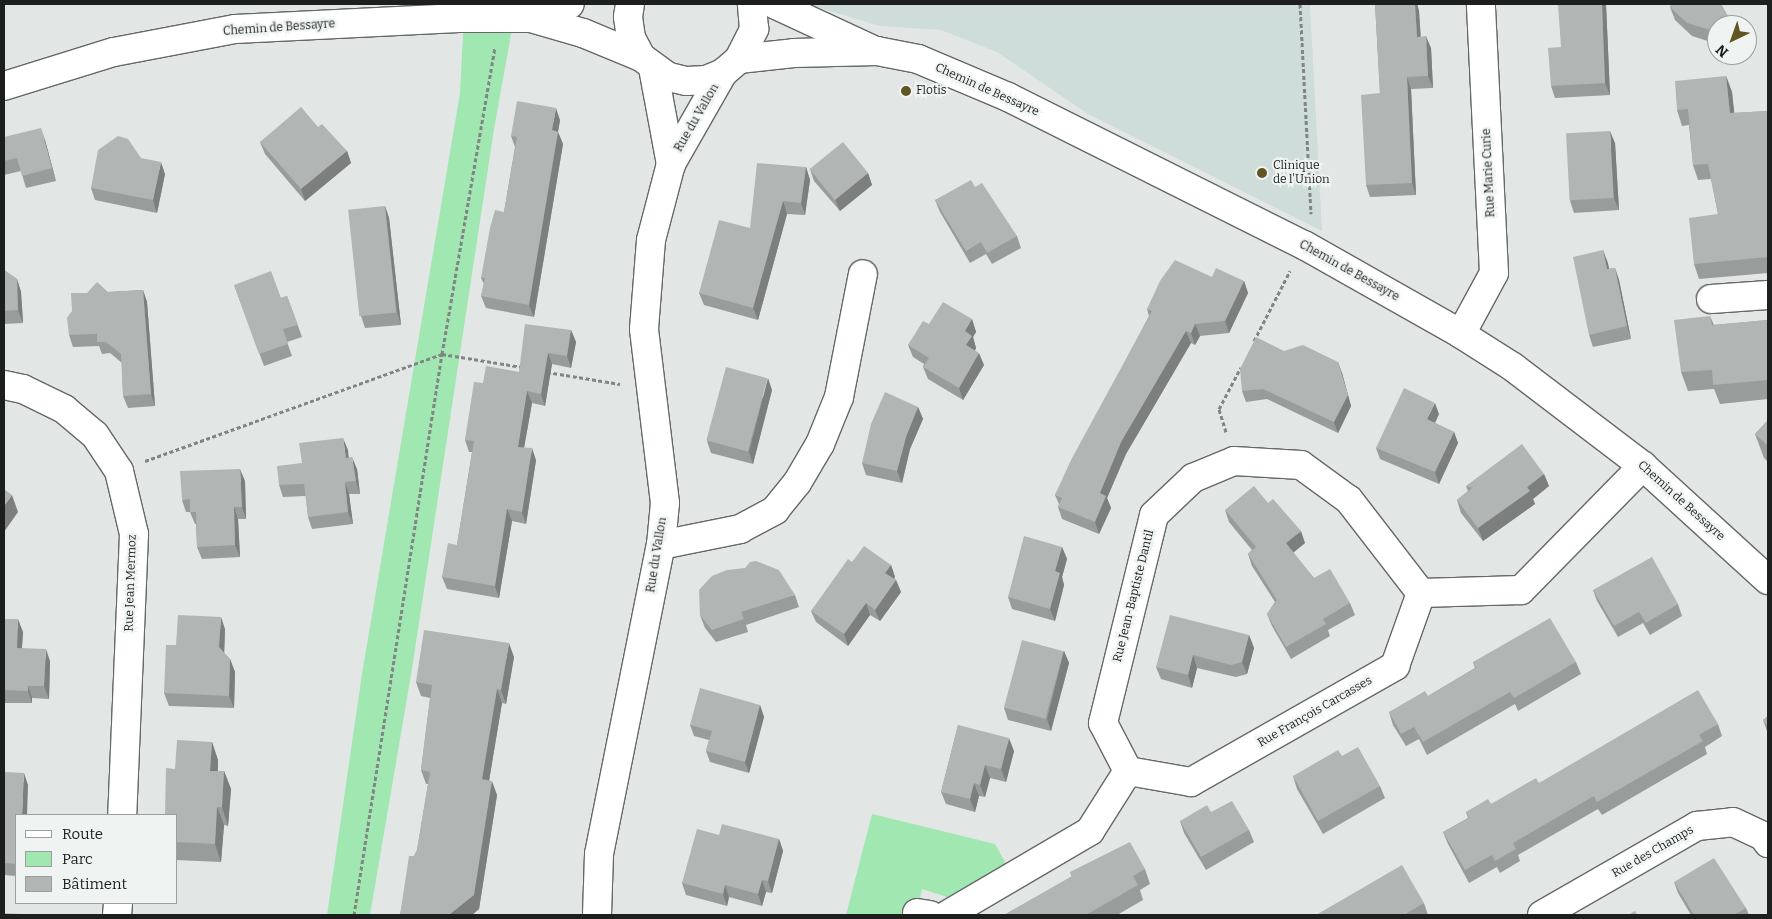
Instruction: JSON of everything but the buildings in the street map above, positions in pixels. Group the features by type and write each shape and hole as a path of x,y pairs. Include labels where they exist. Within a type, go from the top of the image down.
{"street":[{"name":"Chemin de Bessayre","path":"531,18 570,4"},
{"name":"Rue du Vallon","path":"630,4 628,17 631,38 647,63 671,164"},
{"name":"Rue du Vallon","path":"597,915 599,854 661,545 665,503 644,329 646,283 651,240 671,164 754,29 752,4"},
{"name":"Chemin de Bessayre","path":"774,4 877,51"},
{"name":"Rue Marie Curie","path":"1461,334 1494,273 1481,4"},
{"name":"Chemin de Bessayre","path":"4,86 114,52 235,29 500,17 531,18 583,33 647,63 669,77 687,81 706,80 731,66 794,53 877,51 918,59 1008,97 1304,245 1461,334 1513,367 1643,466 1768,580"},
{"path":"661,545 740,529 775,510 797,482 820,444 839,397 863,274"},
{"path":"1712,299 1768,295"},
{"name":"Rue Jean Mermoz","path":"4,385 23,389 64,409 95,435 119,471 134,534 122,814"},
{"name":"Rue Jean-Baptiste Dantil","path":"1128,771 1103,723 1154,515 1193,478 1234,461 1301,465 1349,500 1421,593"},
{"path":"1421,593 1521,590 1643,466"},
{"name":"Rue François Carcasses","path":"1128,771 1191,782 1395,666 1421,593"},
{"path":"947,915 1090,831 1128,771"},
{"name":"Rue des Champs","path":"1542,915 1697,826 1733,822 1763,836 1768,843"}],"path":[{"path":"1250,349 1304,245 1311,217 1300,4"},
{"path":"354,915 442,354 500,17"},
{"path":"119,471 442,354 527,368"},
{"path":"1234,461 1219,409 1246,357"},
{"path":"537,370 650,389"}],"shaded area":[{"name":"Clinique de l'Union","path":"807,4 1310,4 1322,231 1088,114 997,52 941,30 880,26"}],"green space":[{"path":"464,18 514,18 494,129 412,669 370,915 327,915 362,674 460,93"},
{"path":"872,814 995,844 1006,864 947,897 922,889 916,915 846,915"}],"place":[{"name":"Flotis","path":"906,91"},
{"name":"Clinique de l'Union","path":"1262,173"}]}
